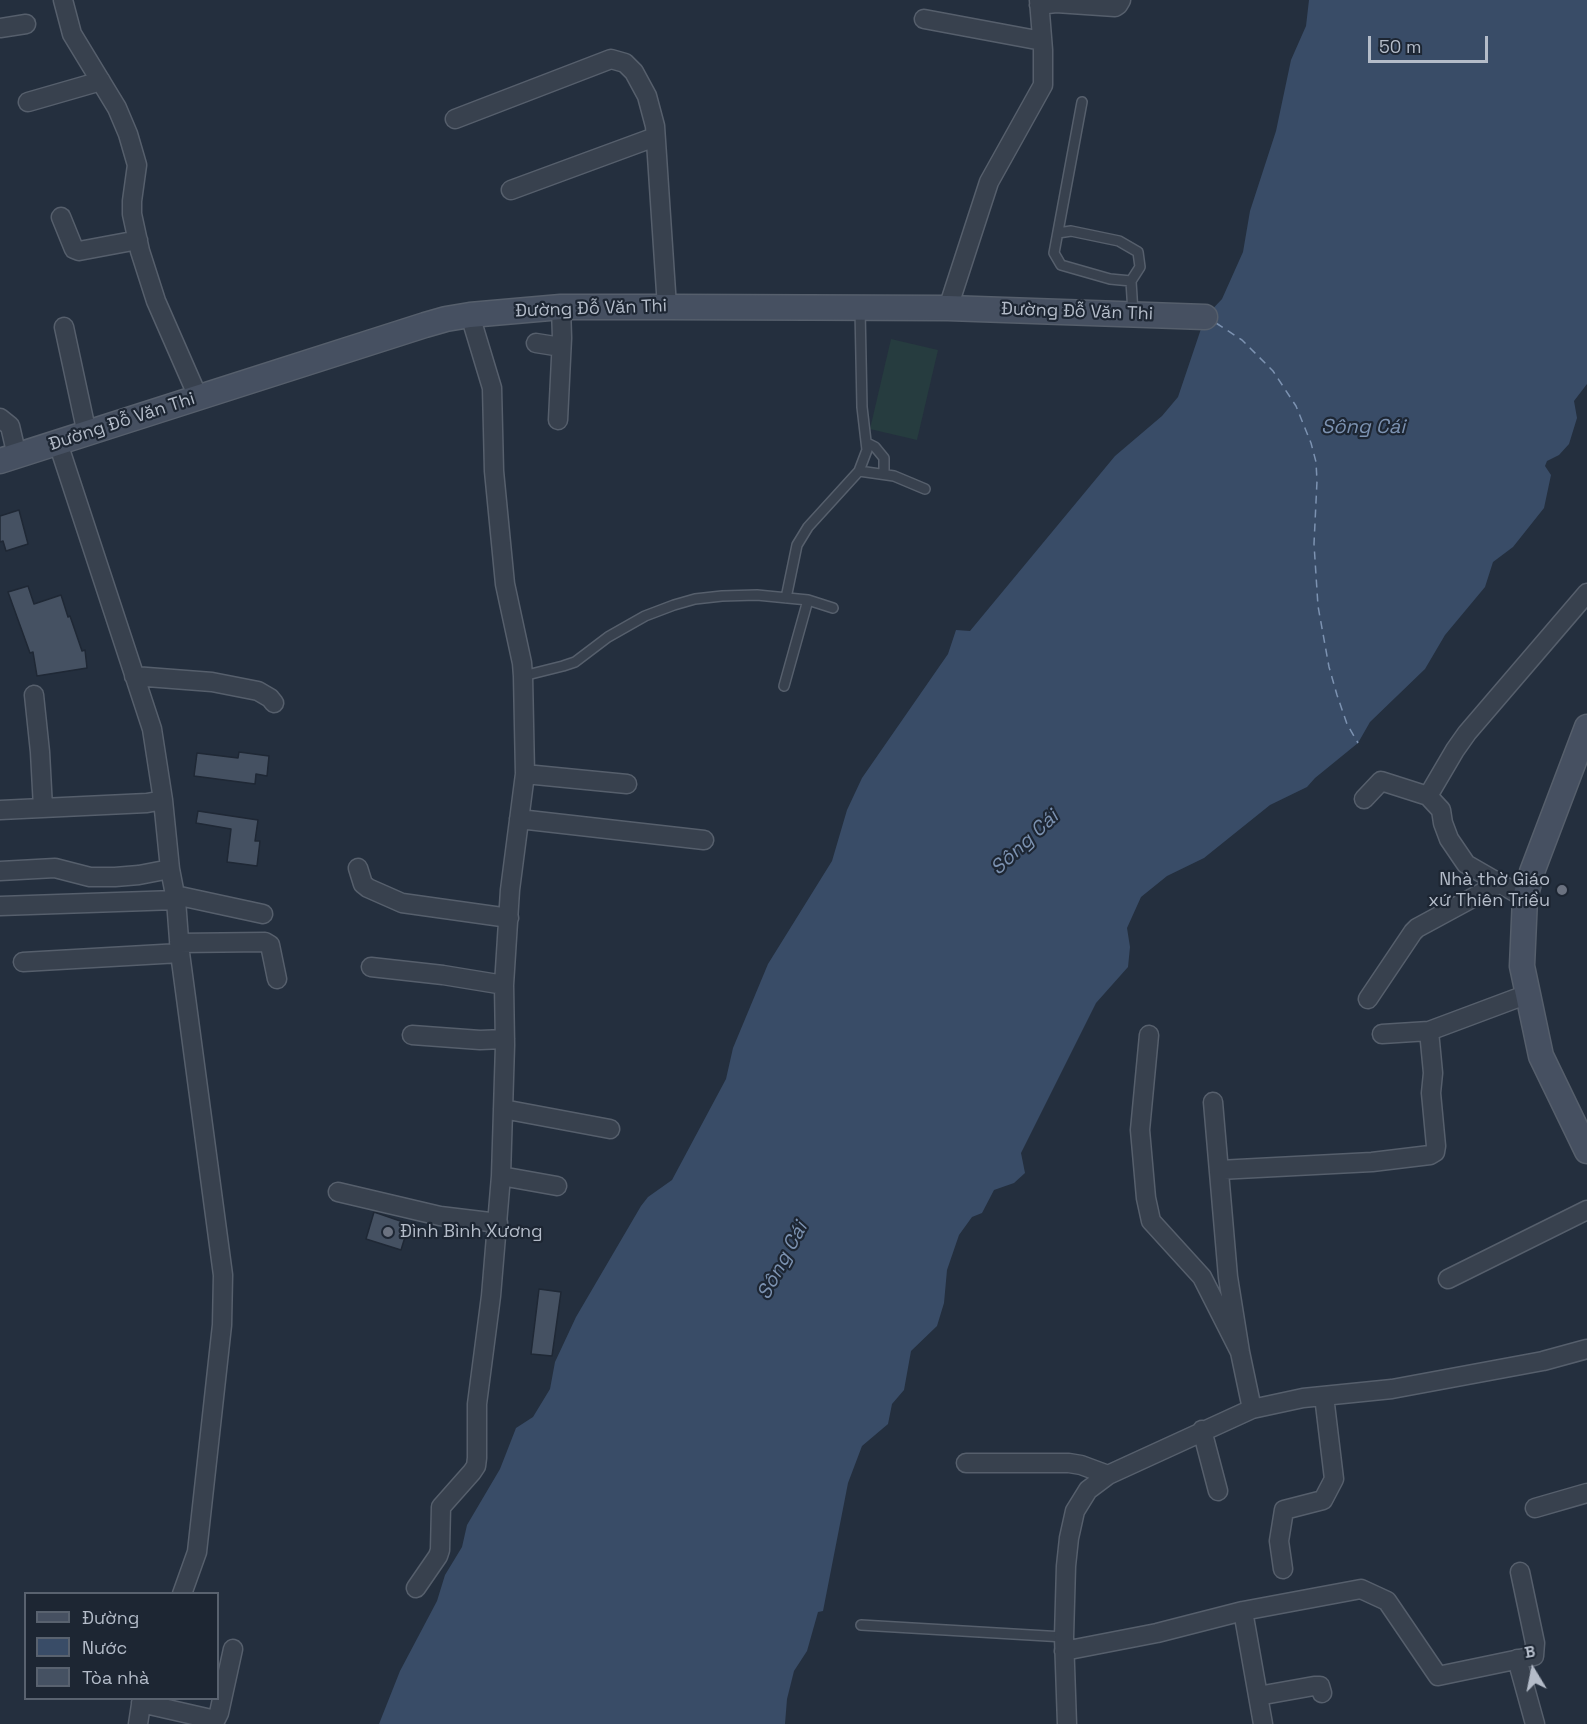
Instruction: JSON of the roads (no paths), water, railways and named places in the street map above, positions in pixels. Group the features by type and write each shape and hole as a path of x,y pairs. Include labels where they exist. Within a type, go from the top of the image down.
{"street":[{"path":"63,0 72,34 117,108 128,135 137,165 132,214 140,251 156,301 198,397"},
{"path":"948,308 989,182 1043,85 1039,3 1115,7 1121,0"},
{"path":"924,19 1042,41"},
{"path":"0,28 26,24"},
{"path":"455,119 611,59 625,63 634,72 647,96 655,126 667,307"},
{"path":"28,102 101,81"},
{"path":"511,190 656,137"},
{"path":"61,217 74,249 78,251 138,240"},
{"path":"558,420 562,338 561,307"},
{"name":"Đường Đỗ Văn Thi","path":"8,458 425,325 470,315 561,307 860,307 1205,316"},
{"path":"416,1588 440,1550 441,1507 476,1466 477,1404 492,1296 501,1176 505,1039 504,985 508,918 525,774 524,676 505,584 494,471 492,388 470,315"},
{"path":"64,327 87,434"},
{"path":"536,343 561,347"},
{"path":"0,418 10,426 8,458"},
{"path":"58,443 152,729 224,1275 222,1325 197,1552 182,1592"},
{"path":"1428,796 1467,733 1587,593"},
{"path":"134,676 212,682 258,691 270,698 274,704"},
{"path":"34,695 43,808"},
{"path":"1587,727 1532,872 1525,898 1522,966 1541,1056 1587,1151"},
{"path":"525,774 627,784"},
{"path":"1364,799 1381,781 1428,796 1441,810 1449,839 1466,864 1525,898"},
{"path":"0,810 147,803 163,800"},
{"path":"519,819 704,840"},
{"path":"0,871 55,868 90,877 115,877 170,869"},
{"path":"358,868 363,884 368,888 402,903 508,918"},
{"path":"1368,999 1413,932 1500,883"},
{"path":"0,906 175,898 263,914"},
{"path":"23,962 265,942 270,945 277,979"},
{"path":"371,967 504,985"},
{"path":"1382,1034 1429,1030 1528,994"},
{"path":"1219,1170 1372,1162 1430,1155 1435,1152 1431,1093 1433,1073 1429,1030"},
{"path":"412,1035 480,1040 505,1039"},
{"path":"1149,1035 1140,1130 1146,1198 1151,1221 1202,1277 1240,1352"},
{"path":"1213,1102 1228,1277 1252,1409"},
{"path":"503,1109 610,1129"},
{"path":"501,1176 557,1186"},
{"path":"338,1192 440,1216 498,1223"},
{"path":"1448,1279 1587,1210"},
{"path":"1066,1724 1064,1644 1069,1538 1075,1511 1088,1490 1108,1475 1252,1409 1303,1398 1392,1389 1543,1361 1587,1349"},
{"path":"1283,1569 1279,1541 1284,1510 1323,1500 1334,1479 1324,1396"},
{"path":"1202,1430 1218,1491"},
{"path":"966,1463 1069,1463 1108,1475"},
{"path":"1535,1508 1587,1493"},
{"path":"1064,1644 1157,1633 1243,1611 1361,1589 1387,1601 1438,1676 1534,1656 1535,1649 1520,1572"},
{"path":"1243,1611 1263,1724"},
{"path":"138,1724 141,1701 216,1719 233,1649"},
{"path":"1517,1659 1534,1724"},
{"path":"1258,1696 1314,1686 1320,1686 1322,1693"}],"lane":[{"path":"1082,102 1054,253 1060,265 1110,279 1131,281"},
{"path":"1058,233 1071,231 1119,242 1138,252 1140,267 1131,281 1133,313"},
{"path":"786,598 797,545 808,527 859,471 864,462 867,443 862,407 860,307"},
{"path":"867,443 876,447 884,458 884,474"},
{"path":"859,471 894,476 925,489"},
{"path":"524,676 575,662 608,637 645,616 695,599 757,595 808,600 833,608"},
{"path":"784,686 808,600"},
{"path":"861,1625 1064,1644"}],"water":[{"name":"Sông Cái","path":"1309,0 1587,0 1587,384 1574,401 1577,418 1569,444 1559,455 1547,461 1545,466 1551,475 1544,508 1513,547 1493,562 1485,587 1445,635 1425,669 1370,722 1358,743 1307,787 1270,805 1204,858 1167,876 1141,897 1127,928 1130,947 1128,967 1096,1003 1021,1153 1025,1173 1014,1183 994,1190 982,1213 972,1217 959,1235 947,1270 944,1303 937,1326 911,1351 904,1390 892,1404 888,1424 862,1446 848,1483 823,1611 818,1612 807,1651 794,1671 787,1699 785,1724 379,1724 400,1671 437,1601 445,1575 462,1547 467,1525 500,1469 516,1428 533,1417 550,1389 555,1362 576,1317 641,1206 648,1197 672,1180 726,1079 733,1048 768,964 832,861 847,810 862,778 948,654 956,630 970,631 1115,456 1162,416 1178,397 1205,317 1222,299 1243,252 1250,211 1276,131 1291,60 1306,26"}],"place":[{"name":"Nhà thờ Giáo xứ Thiên Triều","path":"1562,890"},
{"name":"Đình Bình Xương","path":"388,1232"}]}
